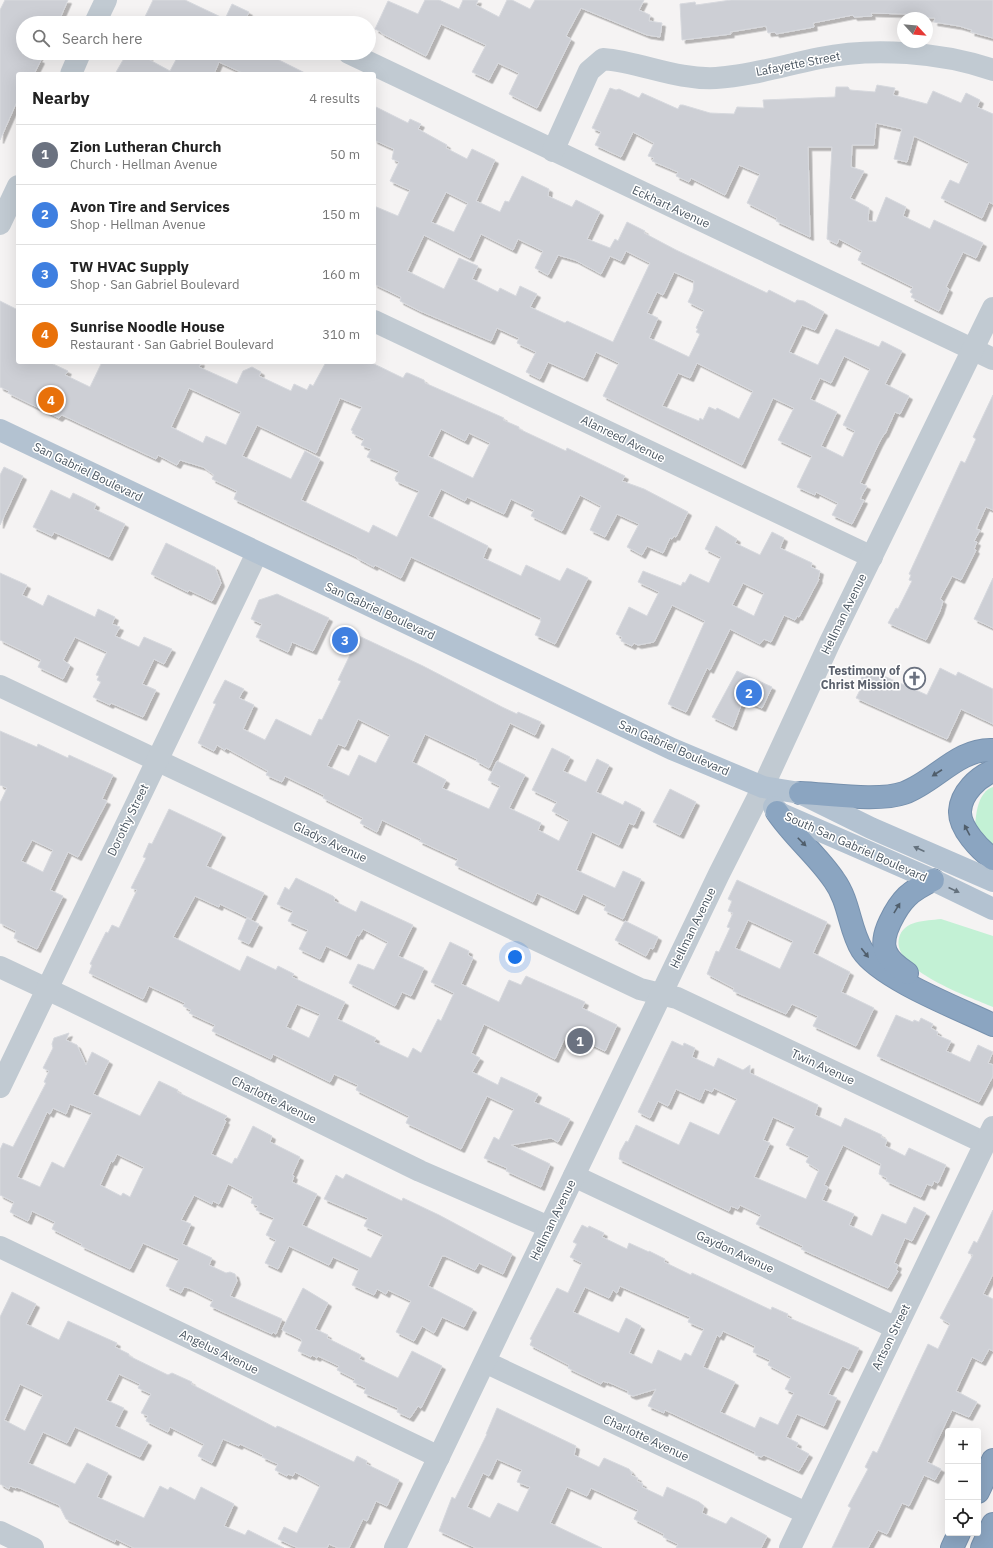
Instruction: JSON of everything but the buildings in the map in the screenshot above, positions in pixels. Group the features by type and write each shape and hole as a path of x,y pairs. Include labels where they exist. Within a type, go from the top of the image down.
{"highway":[{"path":"800,793 867,797 904,793 970,752 984,749 993,750"},
{"path":"993,771 984,775 973,784 965,797 960,811 963,823 978,847 993,859"},
{"path":"777,812 788,829 814,855 834,879 843,894 857,939 862,950 871,960 900,981 993,1025"},
{"path":"933,880 916,888 897,906 886,931 883,944 887,956 896,967 909,975 993,1017"},
{"path":"981,1486 993,1460"},
{"path":"982,1548 993,1524"},
{"path":"952,1548 958,1536"}],"main road":[{"name":"San Gabriel Boulevard","path":"0,430 672,749 763,787"},
{"name":"South San Gabriel Boulevard","path":"763,787 800,793 871,828 993,881"},
{"name":"South San Gabriel Boulevard","path":"763,787 777,812 933,880 993,909"}],"street":[{"path":"98,16 106,0"},
{"name":"Lafayette Street","path":"553,151 589,71 603,59 622,61 650,70 687,77 716,78 853,53 885,52 944,56 993,70"},
{"path":"71,72 77,60"},
{"name":"Eckhart Avenue","path":"364,60 993,359"},
{"path":"0,224 16,190"},
{"name":"Hellman Avenue","path":"397,1547 549,1227 719,874 763,787 811,682 974,350 993,308"},
{"name":"Alanreed Avenue","path":"376,321 872,557"},
{"name":"Dorothy Street","path":"0,1087 257,553"},
{"name":"Gladys Avenue","path":"0,686 640,990 661,995"},
{"name":"Charlotte Avenue","path":"0,967 387,1155 549,1227"},
{"name":"Twin Avenue","path":"661,995 677,998 989,1135"},
{"name":"Artson Street","path":"790,1548 989,1135"},
{"name":"Gaydon Avenue","path":"574,1176 896,1328"},
{"name":"Angelus Avenue","path":"0,1247 439,1457"},
{"name":"Charlotte Avenue","path":"485,1362 806,1513"},
{"path":"0,1532 33,1548"}],"green space":[{"path":"993,787 993,850 975,826 977,809 981,798 984,793"},
{"path":"941,919 993,936 993,1007 934,981 907,961 900,950 899,938 905,928 916,922"}],"place":[{"name":"Sunrise Noodle House","path":"51,400"},
{"name":"TW HVAC Supply","path":"345,640"},
{"name":"Testimony of Christ Mission","path":"915,678"},
{"name":"Avon Tire and Services","path":"749,693"},
{"name":"Zion Lutheran Church","path":"580,1041"}]}
